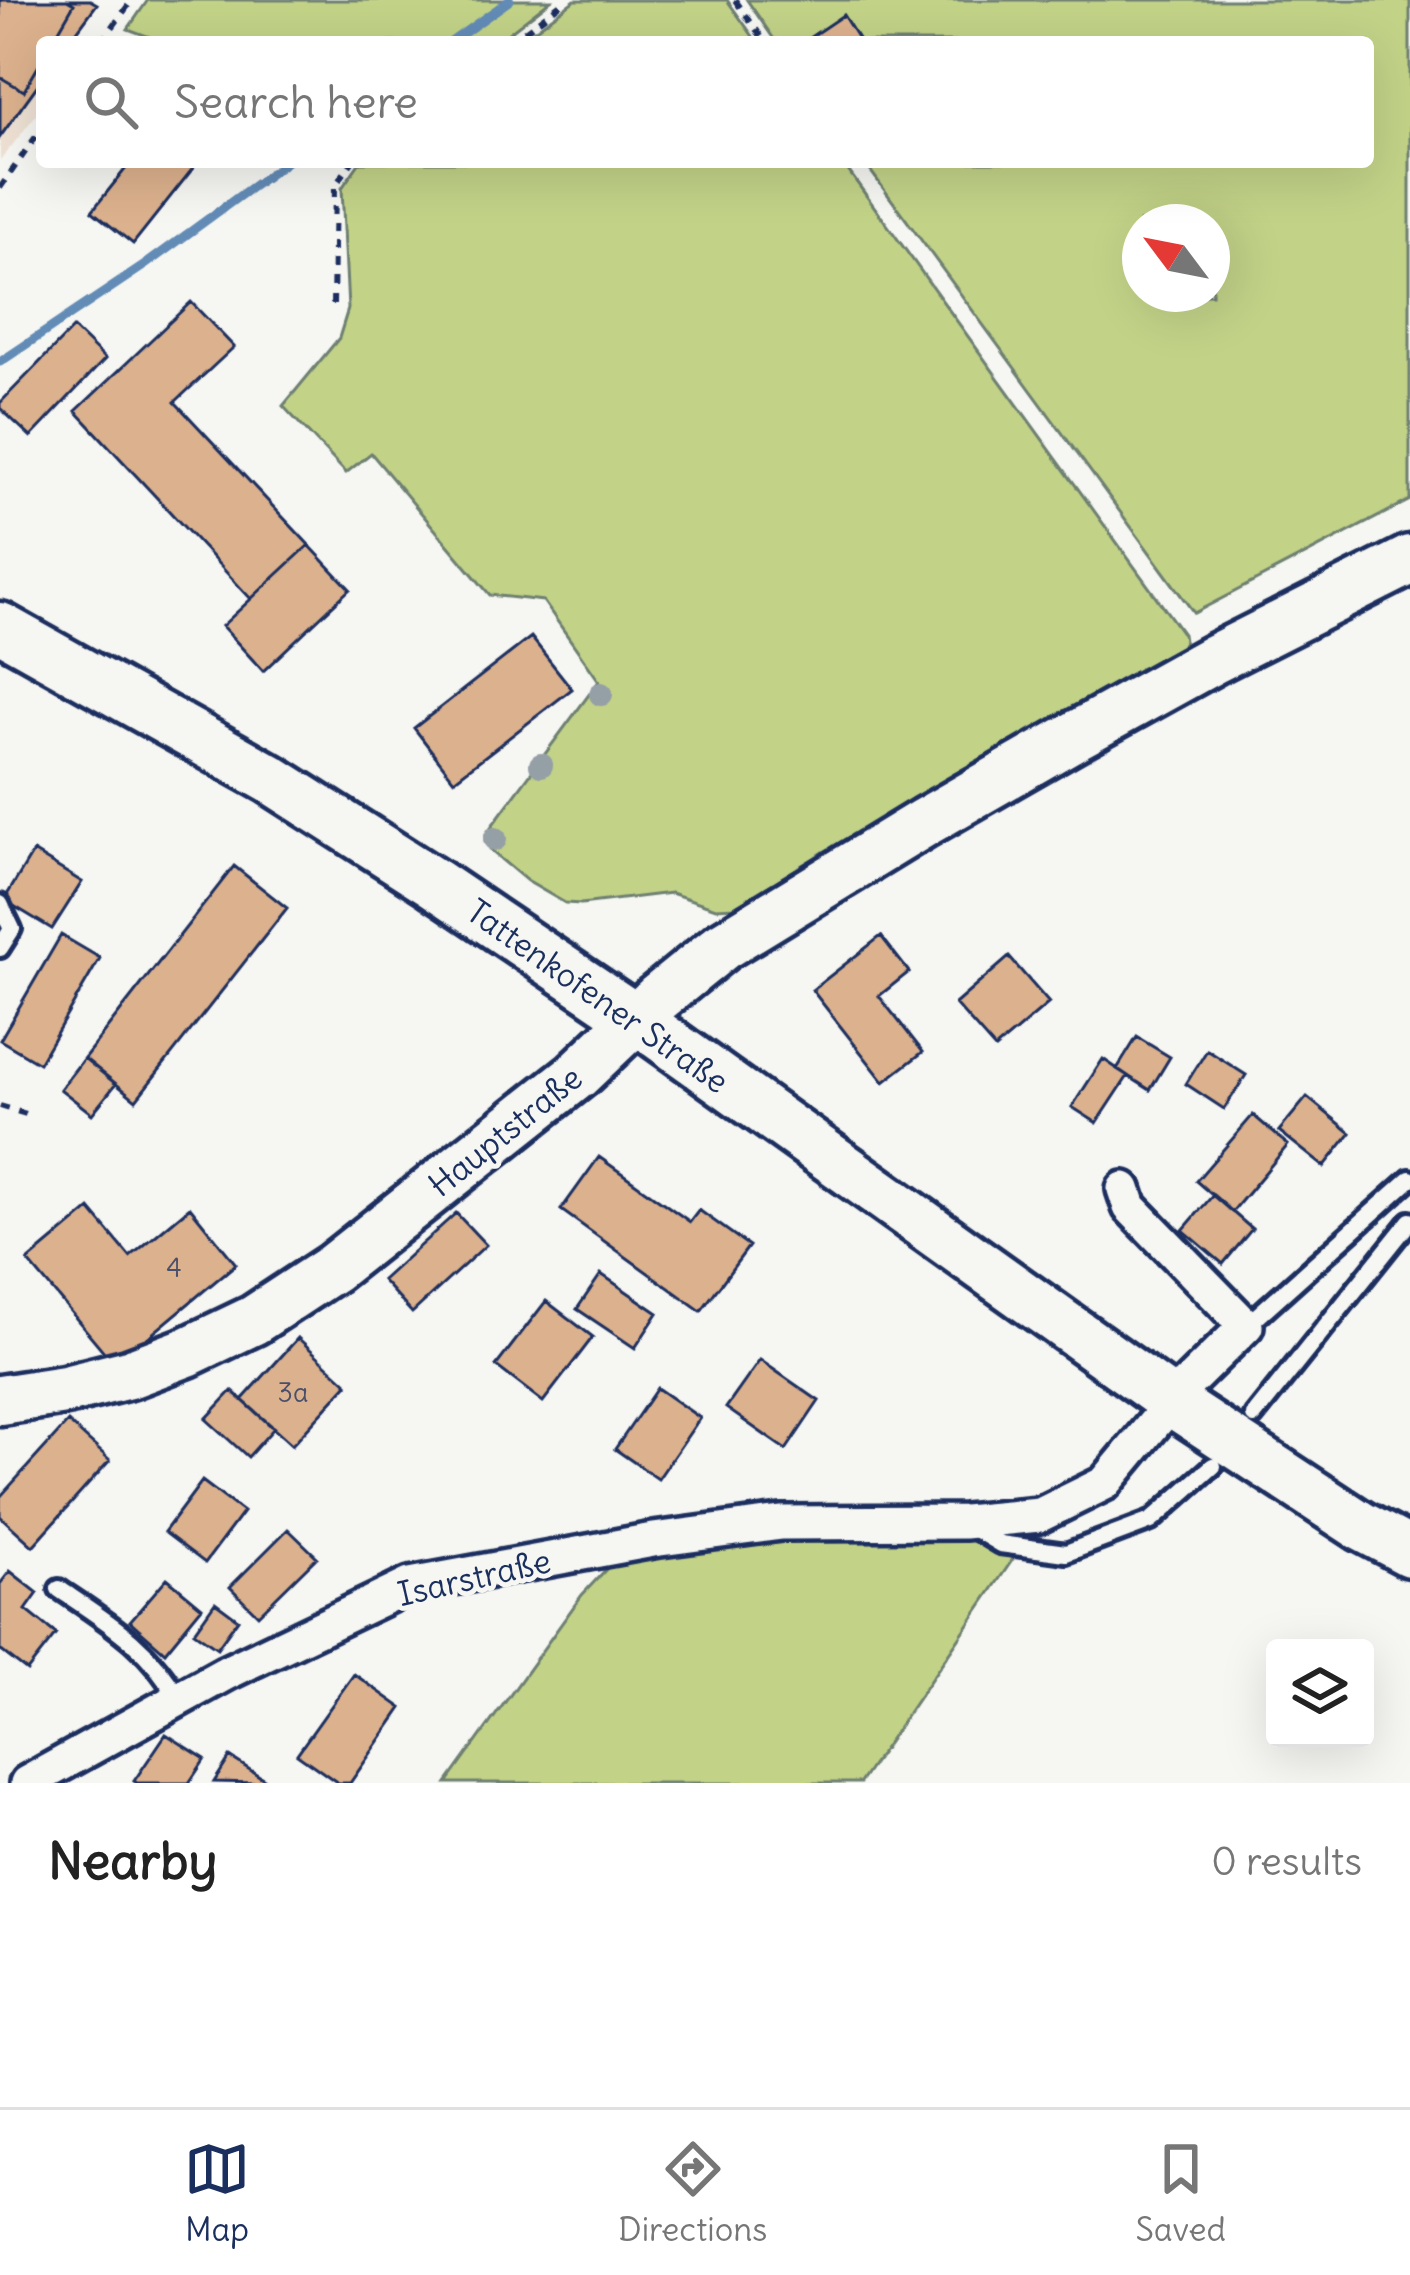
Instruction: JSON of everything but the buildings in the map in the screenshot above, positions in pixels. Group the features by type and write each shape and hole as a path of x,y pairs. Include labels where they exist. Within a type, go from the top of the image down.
{"main road":[{"name":"Hauptstraße","path":"0,1400 129,1374 254,1320 333,1268 577,1075 722,946 976,793 1214,659 1410,560"},
{"name":"Tattenkofener Straße","path":"0,627 271,779 434,883 636,1019 1172,1402 1361,1526 1410,1552"}],"street":[{"path":"1124,1189 1130,1207 1246,1325 1172,1402"},
{"name":"Isarstraße","path":"27,1783 226,1673 410,1585 652,1540 782,1523 964,1522 1040,1515 1105,1483 1172,1402"}],"lane":[{"path":"0,904 11,928 0,947"},
{"path":"1246,1325 1410,1179"},
{"path":"1253,1416 1410,1221"},
{"name":"Isarstraße","path":"964,1522 1000,1544 1066,1553 1151,1520 1213,1466"},
{"path":"59,1589 120,1629 163,1670 179,1700"}],"path":[{"path":"518,36 566,0"},
{"path":"735,0 760,36"},
{"path":"106,36 127,2"},
{"path":"0,188 36,137"},
{"path":"333,305 335,186 348,168"},
{"path":"0,1106 26,1114"}],"shaded area":[{"path":"36,87 36,115 0,161 0,137"}],"green space":[{"path":"148,0 551,0 505,36 147,36 128,29"},
{"path":"575,0 727,0 753,36 526,36"},
{"path":"747,0 1410,0 1410,500 1194,613 868,168 1374,168 1374,36 772,36"},
{"path":"356,168 846,168 1183,634 1179,651 735,907 716,908 671,893 565,903 527,881 491,851 488,831 599,681 543,601 490,595 371,453 346,473 283,406 339,338 348,309 342,188"},
{"path":"954,1534 1015,1556 860,1783 447,1783 582,1595 613,1562 778,1539"}],"waterway":[{"path":"459,36 510,0"},
{"path":"0,362 278,168"}]}
